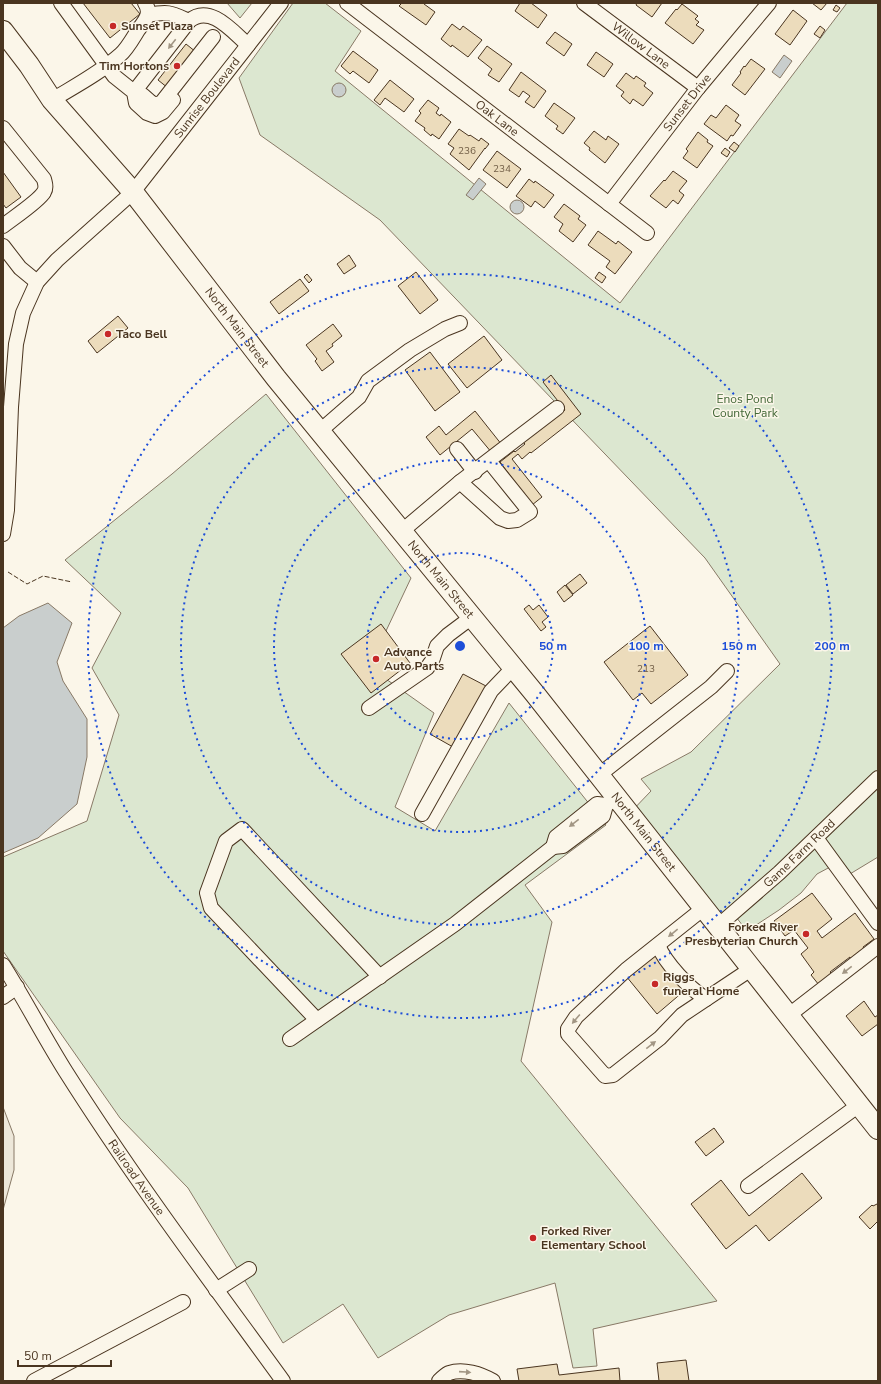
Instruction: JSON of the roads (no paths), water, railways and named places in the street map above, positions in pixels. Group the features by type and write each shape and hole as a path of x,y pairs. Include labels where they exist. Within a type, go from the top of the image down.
{"highway":[{"name":"North Main Street","path":"3,31 22,55 52,100 133,192 276,378 472,617 599,775 611,802 704,908 878,1129"}],"street":[{"path":"60,3 114,76 134,92 136,103 147,113 155,116 163,112 204,60 213,37 223,24"},
{"name":"Sunrise Boulevard","path":"3,534 7,510 7,405 19,328 23,313 37,282 57,260 133,192 281,3"},
{"name":"Oak Lane","path":"347,3 647,234"},
{"name":"Willow Lane","path":"584,3 698,88"},
{"name":"Sunset Drive","path":"609,204 698,88 769,3"},
{"path":"52,100 121,54 144,22 146,9 172,13 190,21"},
{"path":"134,92 190,21 200,15 213,16 248,45"},
{"path":"3,48 22,55"},
{"path":"4,133 44,179 46,185 45,191 40,197 4,223"},
{"path":"3,246 20,268 37,282"},
{"path":"320,431 360,397 368,382 374,377 410,350 445,329 460,323"},
{"path":"402,531 460,482 557,408"},
{"path":"457,449 475,472"},
{"path":"460,482 500,518 508,521 517,520 530,512 489,460"},
{"path":"369,708 427,668 432,661 437,646 448,635 472,617"},
{"path":"422,814 491,691 513,668"},
{"path":"599,775 711,687 726,672"},
{"name":"Game Farm Road","path":"718,926 779,873 878,778"},
{"path":"290,1039 455,924 553,847 556,837 597,804 611,802"},
{"path":"317,1020 210,908 208,893 226,842 242,829 380,977"},
{"path":"816,838 878,923"},
{"path":"704,908 626,970 576,1017 568,1028 568,1034 606,1076 613,1075 660,1038 682,1015 751,969"},
{"path":"658,945 661,953 668,962 696,993 706,1000"},
{"path":"789,1015 878,946"},
{"name":"Railroad Avenue","path":"3,965 70,1078 127,1164 282,1381"},
{"path":"3,997 17,987"},
{"path":"748,1186 859,1105"},
{"path":"216,1290 249,1269"},
{"path":"34,1381 183,1302"},
{"path":"439,1381 448,1374 460,1371 482,1375 493,1381"}],"place":[{"name":"Sunset Plaza","path":"113,26"},
{"name":"Tim Hortons","path":"177,66"},
{"name":"Taco Bell","path":"108,334"},
{"name":"Advance Auto Parts","path":"376,659"},
{"name":"Forked River Presbyterian Church","path":"806,934"},
{"name":"Riggs funeral Home","path":"655,984"},
{"name":"Forked River Elementary School","path":"533,1238"}],"park label":[{"name":"Enos Pond County Park","path":"745,406"}]}
